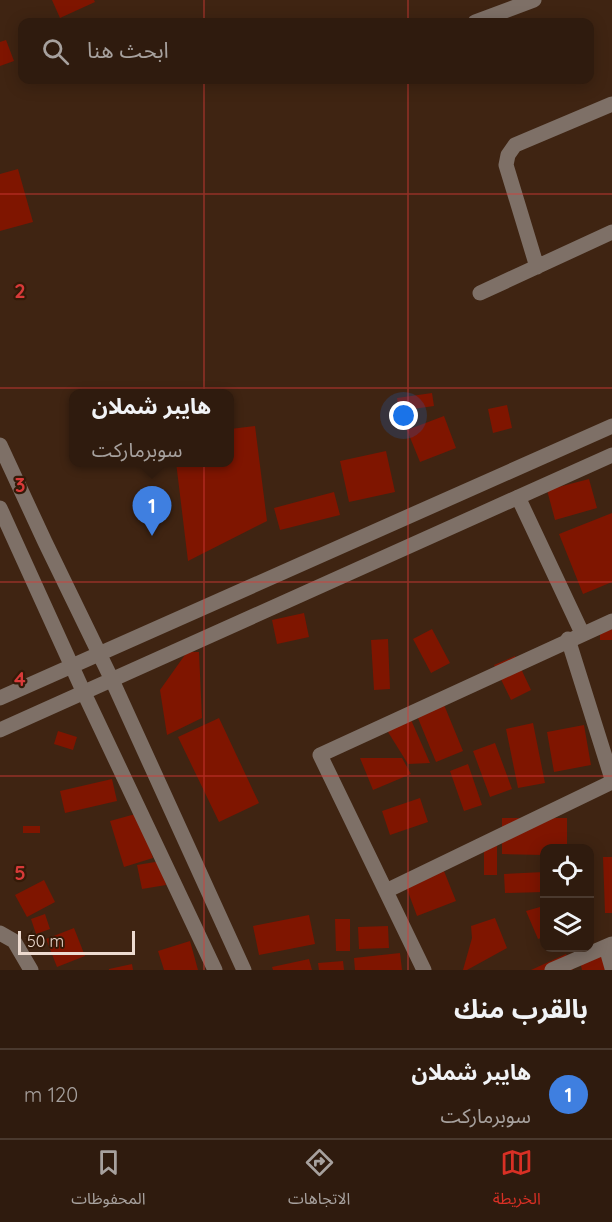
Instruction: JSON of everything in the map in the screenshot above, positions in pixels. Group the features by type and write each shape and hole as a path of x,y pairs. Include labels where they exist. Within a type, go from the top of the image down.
{"street":[{"path":"486,18 534,0"},
{"path":"537,267 506,165 508,155 515,144 612,104"},
{"path":"480,293 612,232"},
{"path":"0,698 612,426"},
{"path":"0,445 100,654 244,970"},
{"path":"0,730 612,455"},
{"path":"386,891 612,781 575,636 518,497"},
{"path":"0,508 84,693 215,970"},
{"path":"0,544 16,543"},
{"path":"424,970 320,755 612,621"},
{"path":"0,933 14,941 31,970"},
{"path":"552,970 609,946 612,968"}],"building":[{"path":"52,0 94,0 95,2 60,18"},
{"path":"6,40 14,61 0,66 0,42"},
{"path":"18,169 33,222 0,231 0,174"},
{"path":"432,393 434,406 399,411 397,398"},
{"path":"507,405 512,428 493,433 488,409"},
{"path":"444,416 456,448 420,462 407,430"},
{"path":"255,426 267,521 188,561 177,467 234,467 234,429"},
{"path":"386,451 395,492 349,502 340,461"},
{"path":"589,479 597,508 555,520 547,490"},
{"path":"334,492 340,515 280,530 274,508"},
{"path":"612,513 612,582 583,594 559,534"},
{"path":"304,613 309,637 277,644 272,620"},
{"path":"600,624 612,624 612,640 600,640"},
{"path":"432,629 450,663 431,673 413,639"},
{"path":"388,639 390,689 374,690 371,640"},
{"path":"187,652 199,652 202,718 167,735 160,690"},
{"path":"515,656 531,690 511,700 494,665"},
{"path":"440,695 463,751 436,762 413,706"},
{"path":"408,713 430,763 408,764 383,724"},
{"path":"219,718 259,803 219,822 178,737"},
{"path":"533,723 545,783 518,788 506,729"},
{"path":"584,725 591,765 554,772 547,732"},
{"path":"58,731 77,737 73,750 54,744"},
{"path":"495,743 512,789 490,797 473,751"},
{"path":"360,758 402,758 411,774 373,790"},
{"path":"468,764 482,805 464,811 450,771"},
{"path":"112,779 117,801 65,813 60,791"},
{"path":"420,798 428,822 390,835 382,811"},
{"path":"139,813 153,858 124,867 110,821"},
{"path":"502,818 567,818 567,844 540,844 540,855 502,854"},
{"path":"23,826 40,826 40,833 23,833"},
{"path":"484,841 497,841 497,875 484,875"},
{"path":"603,857 612,857 612,913 605,913"},
{"path":"161,861 166,885 142,889 137,865"},
{"path":"442,866 456,901 417,916 404,881"},
{"path":"540,872 540,892 505,893 504,874"},
{"path":"44,880 55,902 27,917 15,895"},
{"path":"540,907 540,938 538,939 526,911"},
{"path":"45,914 50,929 36,934 31,919"},
{"path":"309,915 315,944 259,955 253,926"},
{"path":"495,918 507,948 463,970 472,938 471,926"},
{"path":"335,919 350,919 350,951 336,951"},
{"path":"388,926 389,948 359,949 358,927"},
{"path":"74,928 85,956 57,967 46,939"},
{"path":"190,941 198,970 164,970 158,951"},
{"path":"604,947 609,970 582,970 578,952 594,952 594,949"},
{"path":"400,953 402,970 355,970 354,958"},
{"path":"566,954 573,970 531,970"},
{"path":"309,959 312,970 273,970 272,967"},
{"path":"343,961 344,970 319,970 318,963"},
{"path":"132,964 133,970 109,970 109,969"}],"place":[{"name":"هايبر شملان","path":"152,536"}]}
